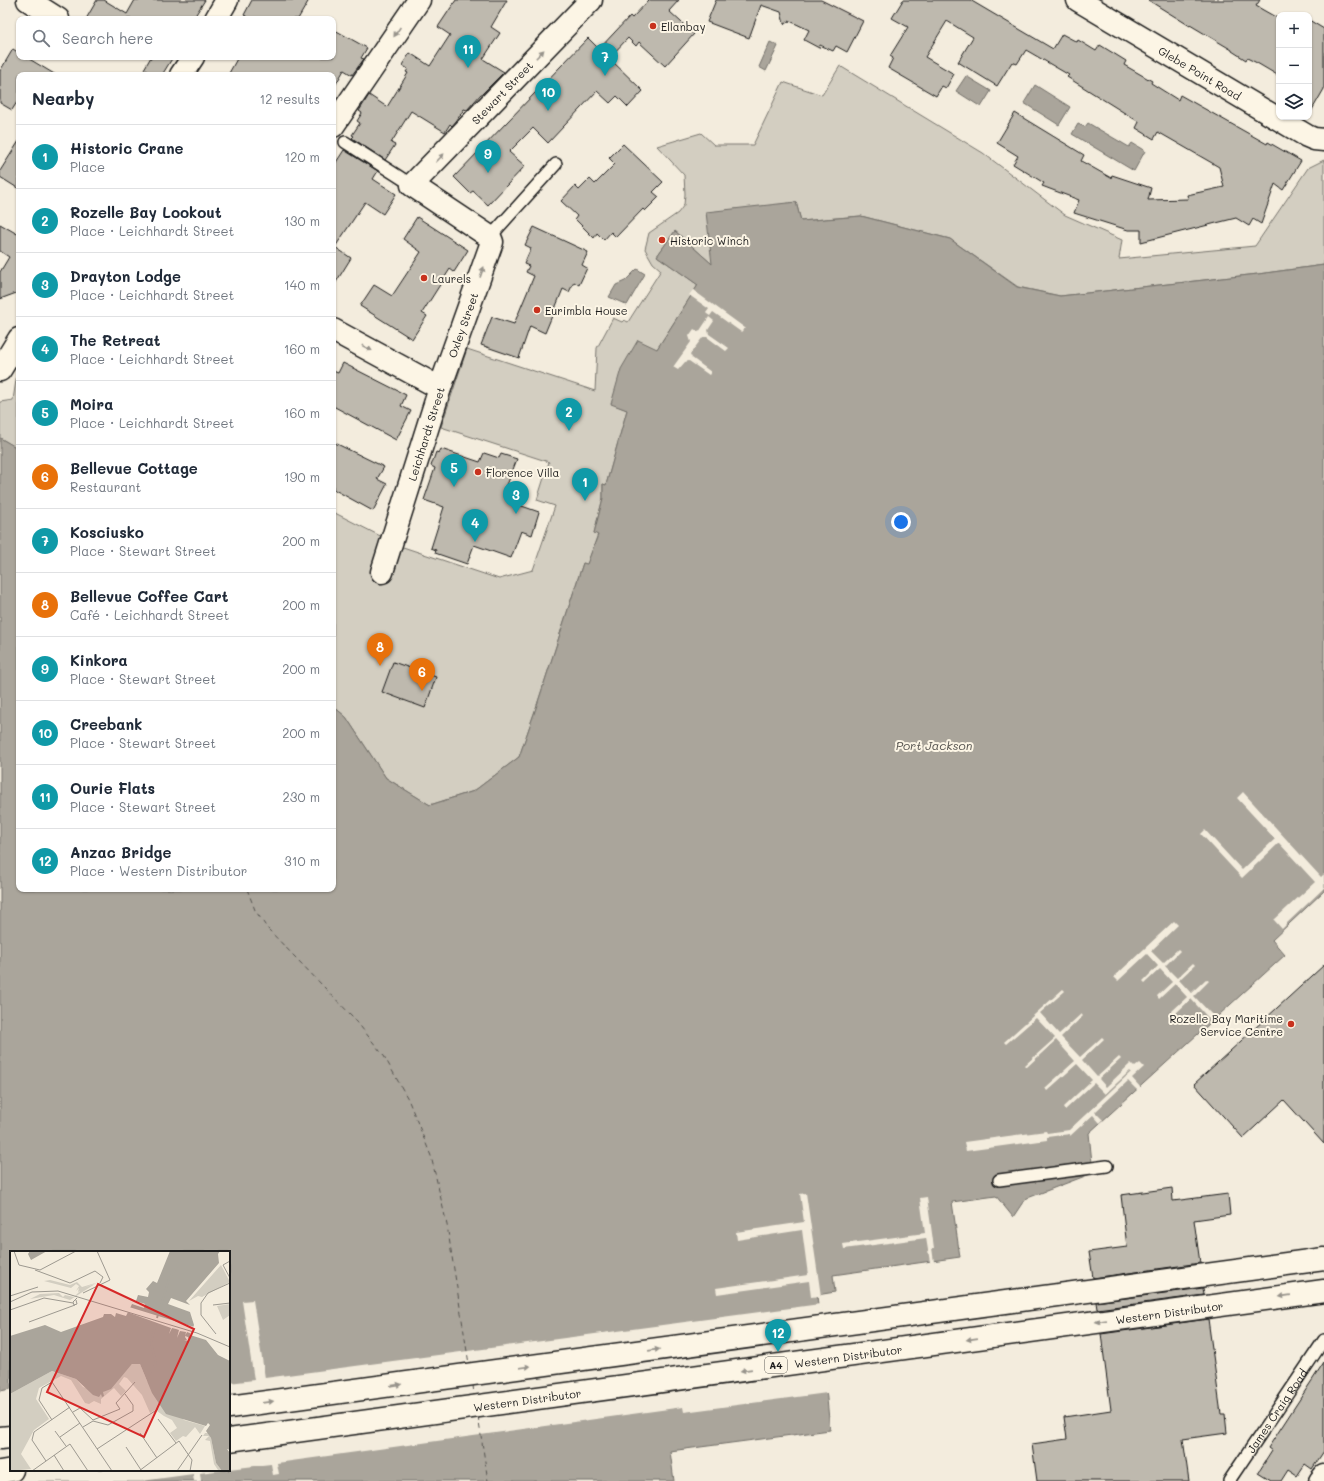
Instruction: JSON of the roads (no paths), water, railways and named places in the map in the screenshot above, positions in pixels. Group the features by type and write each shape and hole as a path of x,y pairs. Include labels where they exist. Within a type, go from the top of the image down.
{"main road":[{"path":"28,0 53,16"},
{"path":"218,16 228,0"},
{"path":"339,134 418,0"},
{"name":"Stewart Street","path":"412,185 591,0"},
{"name":"Glebe Point Road","path":"1078,0 1307,136 1314,139 1324,140"},
{"path":"184,72 190,60"},
{"path":"412,185 490,237"},
{"name":"Oxley Street","path":"440,388 492,243 492,239 490,237"},
{"name":"Leichhardt Street","path":"336,332 440,388 382,572"},
{"path":"0,370 16,344"},
{"path":"230,1407 1324,1259"},
{"name":"Western Distributor","path":"230,1440 1324,1291"},
{"path":"0,1438 10,1437"},
{"path":"0,1472 10,1470"},
{"path":"1320,1481 1324,1476"}],"lane":[{"path":"339,134 412,185"},
{"path":"490,237 556,164"},
{"path":"998,1180 1107,1166"},
{"name":"James Craig Road","path":"1229,1481 1324,1340"}],"water":[{"path":"770,42 778,46 766,71 759,67"},
{"path":"966,76 991,91 981,107 956,91"},
{"path":"1035,85 1070,107 1059,125 1024,103"},
{"path":"1088,123 1129,147 1132,143 1145,151 1134,171 1072,134 1078,124 1085,127"},
{"name":"Port Jackson","path":"796,202 801,221 861,216 950,239 1017,287 1060,296 1258,274 1324,265 1324,891 1272,940 1285,955 1089,1133 1093,1173 1025,1199 1013,1217 996,1196 952,1202 960,1257 833,1275 835,1292 817,1295 830,1430 670,1451 674,1481 38,1481 36,1471 230,1471 230,1251 10,1251 10,1389 0,1391 0,438 16,447 16,892 336,892 336,709 346,717 386,778 430,805 474,791 519,757 583,563 587,564 598,535 594,533 603,498 603,484 606,485 627,410 611,404 621,369 638,340 657,349 698,285 657,256 675,231 712,264 706,212"},
{"path":"637,269 645,274 627,305 609,297 616,285 625,281"}],"place":[{"name":"Ellanbay","path":"653,26"},
{"name":"Ourie Flats","path":"468,68"},
{"name":"Kosciusko","path":"605,76"},
{"name":"Creebank","path":"548,111"},
{"name":"Kinkora","path":"488,173"},
{"name":"Historic Winch","path":"662,240"},
{"name":"Laurels","path":"424,278"},
{"name":"Eurimbla House","path":"537,310"},
{"name":"Rozelle Bay Lookout","path":"569,431"},
{"name":"Florence Villa","path":"478,472"},
{"name":"Moira","path":"454,487"},
{"name":"Historic Crane","path":"585,501"},
{"name":"Drayton Lodge","path":"516,514"},
{"name":"The Retreat","path":"475,542"},
{"name":"Bellevue Coffee Cart","path":"380,666"},
{"name":"Bellevue Cottage","path":"422,691"},
{"name":"Rozelle Bay Maritime Service Centre","path":"1291,1024"},
{"name":"Anzac Bridge","path":"778,1352"}]}
